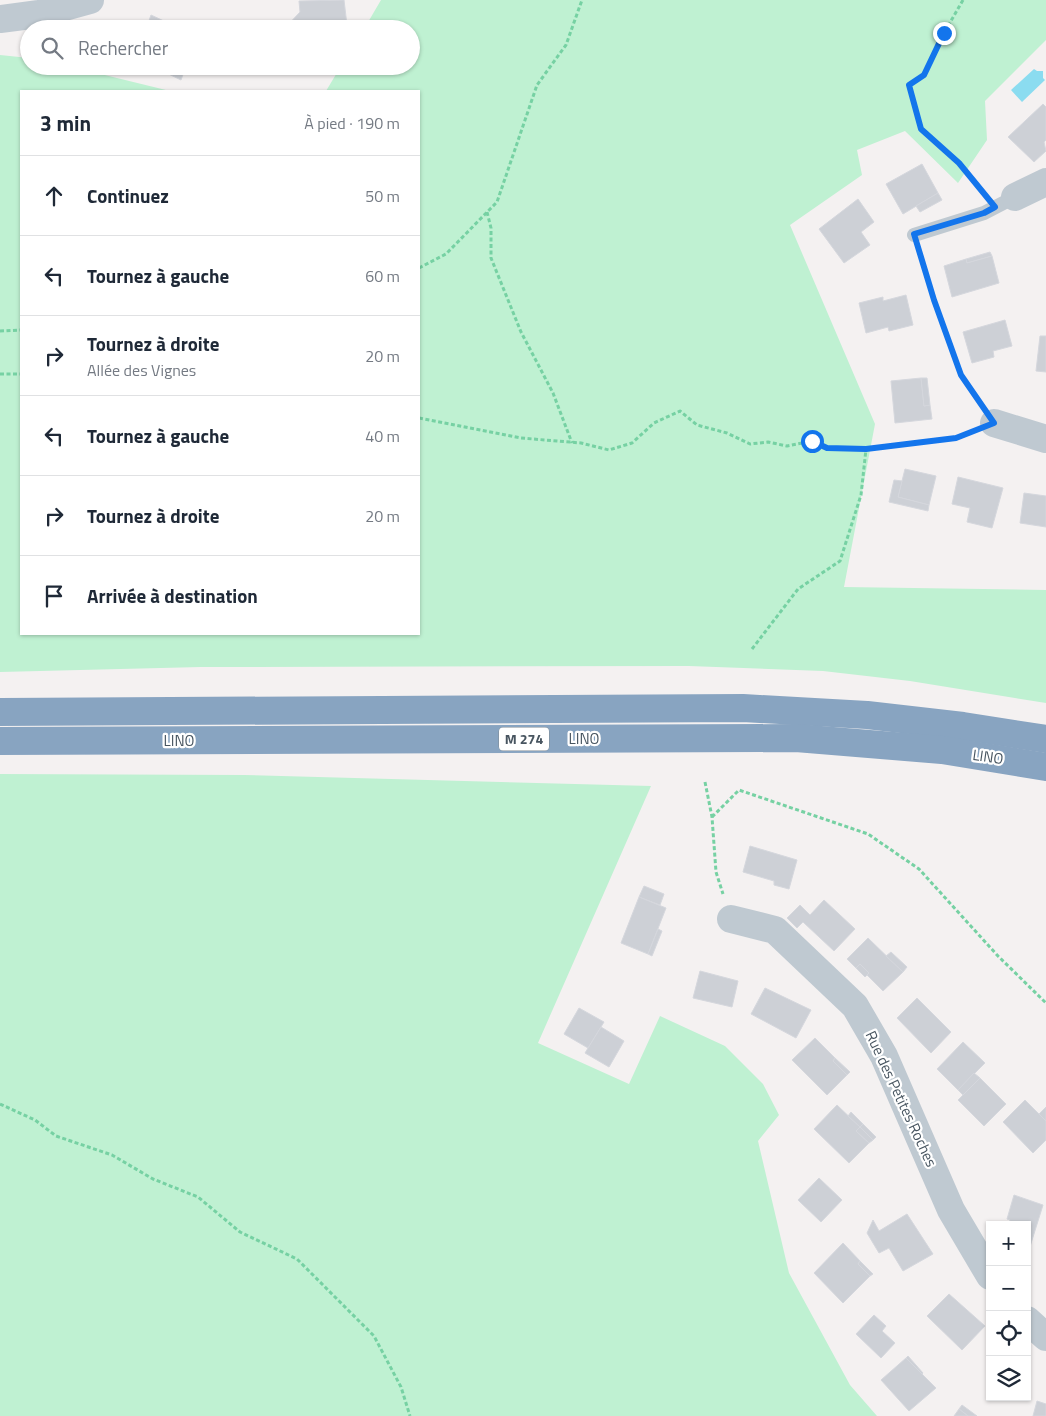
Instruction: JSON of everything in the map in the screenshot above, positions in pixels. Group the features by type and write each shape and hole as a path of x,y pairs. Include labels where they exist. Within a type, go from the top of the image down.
{"highway":[{"name":"LINO","path":"0,712 742,708 867,716 963,726 1046,739"},
{"name":"LINO","path":"0,741 796,738 942,750 1046,767"}],"street":[{"path":"0,19 39,14 90,0"},
{"path":"1005,202 1046,182"},
{"path":"994,423 1046,439"},
{"name":"Rue des Petites Roches","path":"731,919 775,930 855,1006 884,1056 951,1210 986,1269"},
{"path":"1031,1324 1046,1337"}],"lane":[{"path":"914,234 984,213 1005,202"}],"path":[{"path":"420,267 446,254 497,202 537,85 566,45 582,0"},
{"path":"963,0 944,33 924,75 909,85 921,129 1005,202"},
{"path":"487,212 491,228 491,258 521,332 553,393 572,443"},
{"path":"420,418 520,438 572,443 609,450 632,443 654,423 680,411 698,425 727,433 750,444 768,442 787,446 812,441 827,448 866,449 956,438 994,423 961,375 934,300 914,234"},
{"path":"0,331 20,330"},
{"path":"0,374 20,374"},
{"path":"752,649 798,589 840,562 861,495 866,449"},
{"path":"705,782 712,817 716,872 731,919"},
{"path":"712,817 739,790 868,834 919,869 998,956 1046,1003"},
{"path":"0,1104 35,1120 56,1136 112,1155 154,1179 198,1197 240,1232 296,1259 374,1336 401,1387 410,1416"}],"green space":[{"path":"381,0 1046,0 1046,40 985,101 987,140 958,183 905,131 857,150 862,175 790,225 875,424 844,587 1046,590 1046,703 910,681 823,671 689,666 201,667 0,672 0,55 20,57 20,75 105,75 166,90 20,90 20,635 420,635 420,90 327,90 336,75 420,75 420,20 369,20"},
{"path":"0,774 244,775 651,786 538,1043 629,1084 660,1016 725,1046 763,1084 779,1115 758,1141 789,1273 850,1385 877,1416 0,1416"}],"water":[{"path":"1034,69 1043,71 1043,78 1045,80 1022,102 1011,90"}],"building":[{"path":"344,0 346,20 292,20 300,12 299,1"},
{"path":"151,15 162,20 149,20"},
{"path":"171,75 183,75 181,80"},
{"path":"1043,104 1046,107 1046,140 1044,142 1046,151 1034,162 1008,137"},
{"path":"922,164 938,193 903,214 886,184"},
{"path":"938,193 942,200 920,212 916,206"},
{"path":"858,199 874,222 861,232 870,245 844,263 819,229"},
{"path":"990,252 992,256 967,263 966,259"},
{"path":"992,256 999,283 952,297 944,266 966,259 967,263"},
{"path":"906,295 913,325 889,331 888,327 866,333 859,303 883,297 883,301"},
{"path":"1005,320 1012,346 993,351 994,357 972,363 963,332"},
{"path":"1040,336 1046,336 1046,372 1036,371"},
{"path":"921,378 924,406 930,405 932,419 895,423 891,381"},
{"path":"921,378 927,378 930,405 924,406"},
{"path":"905,469 936,476 929,505 898,497"},
{"path":"958,477 1003,488 992,528 967,522 970,508 952,504"},
{"path":"894,480 902,481 898,497 929,505 928,511 889,502"},
{"path":"1024,493 1046,496 1046,527 1020,523"},
{"path":"750,846 797,860 789,889 774,885 774,881 743,872"},
{"path":"644,886 664,894 660,905 639,897"},
{"path":"639,897 666,908 648,954 621,943"},
{"path":"824,900 855,929 834,951 803,922 797,928 787,918 800,905 810,915"},
{"path":"658,929 662,931 652,956 648,954"},
{"path":"868,938 903,972 883,991 867,975 869,973 860,964 856,968 847,959"},
{"path":"891,952 907,967 903,972 886,956"},
{"path":"860,964 869,973 865,977 856,968"},
{"path":"700,971 738,981 732,1007 693,998"},
{"path":"765,988 811,1010 796,1038 751,1014"},
{"path":"917,998 951,1032 931,1053 897,1018"},
{"path":"579,1008 604,1022 588,1048 564,1034"},
{"path":"601,1027 624,1041 609,1067 585,1053"},
{"path":"815,1038 835,1058 833,1061 847,1075 827,1095 792,1060"},
{"path":"963,1042 985,1063 958,1090 937,1069"},
{"path":"835,1058 850,1072 847,1075 833,1061"},
{"path":"974,1073 980,1078 963,1095 958,1090"},
{"path":"980,1078 1006,1104 984,1126 958,1100"},
{"path":"1025,1100 1046,1121 1046,1140 1033,1153 1003,1122"},
{"path":"837,1105 860,1127 856,1131 869,1143 849,1163 814,1129"},
{"path":"1046,1107 1046,1121 1039,1114"},
{"path":"851,1112 863,1124 860,1127 848,1116"},
{"path":"863,1124 876,1137 873,1140 860,1127"},
{"path":"860,1127 873,1140 869,1143 856,1131"},
{"path":"819,1178 842,1200 821,1222 798,1200"},
{"path":"1014,1195 1043,1205 1031,1243 1031,1221 1010,1221 1007,1219"},
{"path":"907,1214 933,1254 903,1271 889,1248 879,1253 867,1233 873,1220 879,1231"},
{"path":"843,1243 860,1261 858,1264 870,1276 843,1303 814,1273"},
{"path":"860,1261 873,1274 870,1276 858,1264"},
{"path":"949,1294 985,1326 962,1350 927,1316"},
{"path":"874,1315 886,1326 882,1331 895,1343 881,1358 856,1334"},
{"path":"908,1356 923,1373 921,1375 906,1358"},
{"path":"906,1358 936,1388 909,1411 881,1380"},
{"path":"1037,1401 1046,1404 1046,1416 1033,1416"},
{"path":"962,1405 977,1416 968,1416 959,1409"},
{"path":"959,1409 968,1416 954,1416"}],"route":[{"path":"812,441 827,448 866,449 956,438 994,423 961,375 934,300 914,234 984,213 995,207 959,163 921,129 909,85 924,75 944,33"}]}
